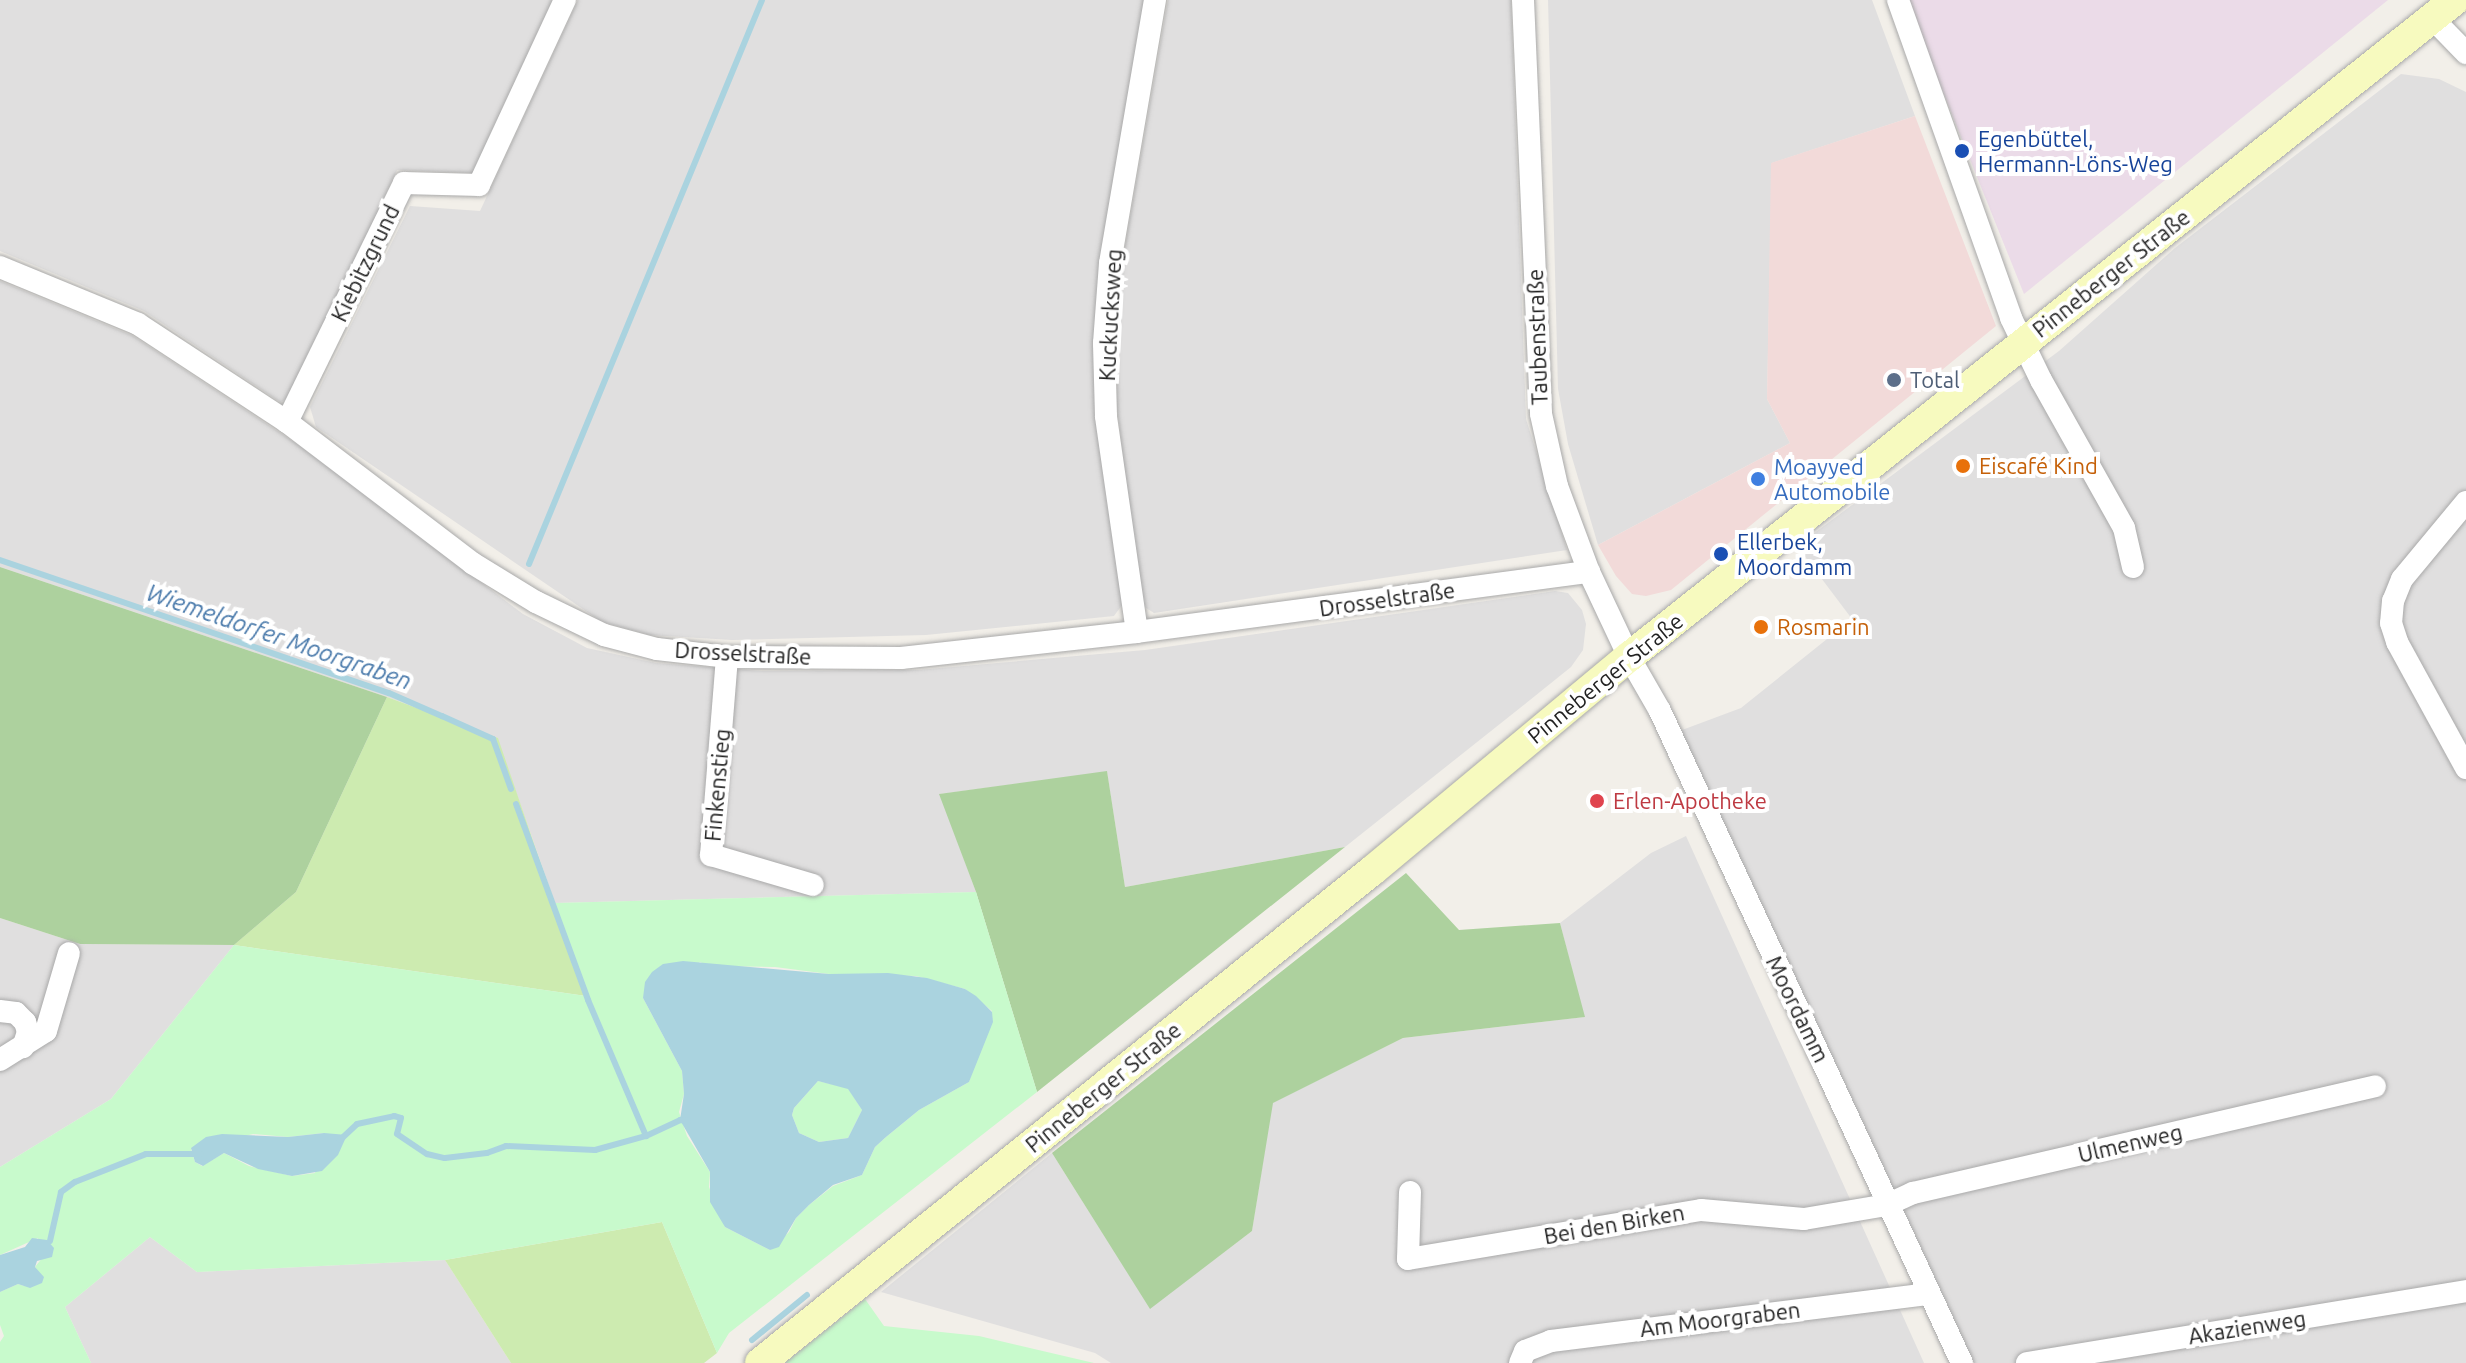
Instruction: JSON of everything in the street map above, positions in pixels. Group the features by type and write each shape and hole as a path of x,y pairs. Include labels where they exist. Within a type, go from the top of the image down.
{"main road":[{"name":"Pinneberger Straße","path":"760,1363 1373,870 1629,657 2443,9"}],"street":[{"name":"Kiebitzgrund","path":"287,422 404,183 479,185 565,0"},
{"name":"Kuckucksweg","path":"1137,632 1106,416 1104,343 1110,263 1155,0"},
{"name":"Taubenstraße","path":"1523,0 1541,414 1557,486 1589,572 1629,657"},
{"path":"1898,0 2023,342 2124,528 2133,567"},
{"path":"2443,9 2466,53"},
{"name":"Drosselstraße","path":"0,267 138,324 287,422 469,561 536,602 604,635 657,649 727,657 901,658 1137,632 1589,572"},
{"path":"2466,502 2402,579 2393,601 2391,623 2397,642 2466,768"},
{"name":"Finkenstieg","path":"727,657 711,855 813,885"},
{"name":"Moordamm","path":"1629,657 1666,724 1962,1363"},
{"path":"0,1060 46,1031 69,953"},
{"path":"0,1011 16,1013 25,1022 28,1032 23,1047"},
{"name":"Ulmenweg","path":"1887,1205 1913,1193 2375,1086"},
{"name":"Bei den Birken","path":"1410,1192 1408,1259 1701,1210 1804,1219 1887,1205"},
{"name":"Akazienweg","path":"2027,1363 2466,1291"},
{"name":"Am Moorgraben","path":"1520,1363 1525,1351 1551,1341 1929,1294"}],"shaded area":[{"path":"0,0 553,0 475,173 397,170 293,397 280,402 144,311 0,251"},
{"path":"578,0 1147,0 1100,262 1122,605 1114,616 926,635 732,640 650,635 602,622 316,427 310,407 410,206 480,211"},
{"path":"1168,0 1511,0 1526,419 1567,550 1154,613 1140,604 1117,406 1118,326 1123,258"},
{"path":"1548,0 1872,0 1915,116 1772,163 1767,399 1790,443 1598,545 1568,444 1558,389"},
{"path":"1906,0 2388,0 2024,294"},
{"path":"2401,74 2439,79 2466,92 2466,1363 1959,1363 1666,736 1741,708 1852,619 1797,546 2059,351 2175,248"},
{"path":"1915,116 1996,326 1671,590 1646,596 1632,594 1616,576 1598,545 1790,443 1767,399 1771,163"},
{"path":"0,281 133,336 300,446 523,614 587,648 656,663 761,671 918,670 1145,650 1555,591 1568,593 1582,610 1586,624 1583,650 1571,667 1345,847 1125,887 1107,772 940,794 976,892 555,903 497,738 387,697 0,567"},
{"path":"1686,836 1924,1363 1111,1363 1095,1353 881,1292 1052,1153 1150,1308 1252,1231 1272,1103 1403,1038 1584,1017 1560,923 1651,853"},
{"path":"0,918 80,944 234,945 111,1099 0,1167"},
{"path":"150,1237 197,1272 445,1260 511,1363 91,1363 65,1307"}],"green space":[{"path":"0,567 387,697 296,892 234,945 80,944 0,918"},
{"path":"387,697 498,738 586,996 234,945 296,892"},
{"path":"1107,771 1125,887 1345,847 1037,1092 976,892 939,794"},
{"path":"1406,873 1459,930 1560,923 1585,1017 1403,1038 1273,1103 1252,1231 1150,1309 1052,1153"},
{"path":"976,892 1037,1092 729,1333 717,1353 662,1222 445,1260 197,1272 150,1237 65,1307 91,1363 0,1363 0,1342 4,1336 0,1325 0,1292 18,1284 24,1286 40,1274 35,1267 43,1257 38,1238 0,1255 0,1167 111,1099 234,945 586,996 555,903","holes":["700,962 708,966 775,967 829,974 916,976 965,989 992,1011 969,1082 919,1110 886,1137 875,1147 862,1175 833,1186 809,1205 796,1218 789,1232 770,1250 725,1227 709,1187 710,1172 687,1136 679,1112 684,1094 682,1071 643,998","324,1133 315,1173 292,1176 249,1166 224,1153 202,1166 195,1162 191,1149 253,1134 288,1137"]},
{"path":"818,1081 848,1088 862,1110 848,1138 819,1142 799,1133 792,1115 794,1108"},
{"path":"662,1222 717,1353 704,1363 511,1363 445,1260"},
{"path":"865,1299 884,1326 979,1336 1094,1363 785,1363"}],"water":[{"path":"683,961 829,974 888,973 927,978 965,989 976,996 992,1012 993,1022 969,1082 919,1110 886,1137 875,1147 862,1175 833,1185 796,1218 779,1247 770,1250 725,1227 710,1202 710,1172 680,1120 684,1094 682,1071 643,998 645,982 663,964","holes":["818,1081 848,1089 862,1110 848,1138 819,1142 799,1133 792,1115 794,1108"]},
{"path":"324,1133 347,1135 338,1155 322,1171 292,1176 258,1169 224,1153 203,1166 195,1162 191,1148 206,1137 222,1134 288,1137"},
{"path":"32,1238 47,1240 54,1248 52,1257 37,1261 35,1267 44,1277 42,1283 30,1288 18,1284 0,1292 0,1255 25,1247"}],"waterway":[{"path":"529,564 762,0"},
{"name":"Wiemeldorfer Moorgraben","path":"0,560 389,693 442,716 493,739 511,789"},
{"name":"Wiemeldorfer Moorgraben","path":"516,804 588,1000 646,1136"},
{"path":"340,1140 357,1124 394,1116 401,1118 397,1134 427,1154 445,1158 487,1153 506,1146 595,1150 646,1136 680,1120 688,1121"},
{"path":"50,1241 61,1192 75,1182 146,1154 201,1154"},
{"path":"752,1340 807,1295"}],"place":[{"name":"Egenbüttel, Hermann-Löns-Weg","path":"1962,151"},
{"name":"Total","path":"1894,380"},
{"name":"Eiscafé Kind","path":"1963,466"},
{"name":"Moayyed Automobile","path":"1758,479"},
{"name":"Ellerbek, Moordamm","path":"1721,554"},
{"name":"Rosmarin","path":"1761,627"},
{"name":"Erlen-Apotheke","path":"1597,801"}]}
